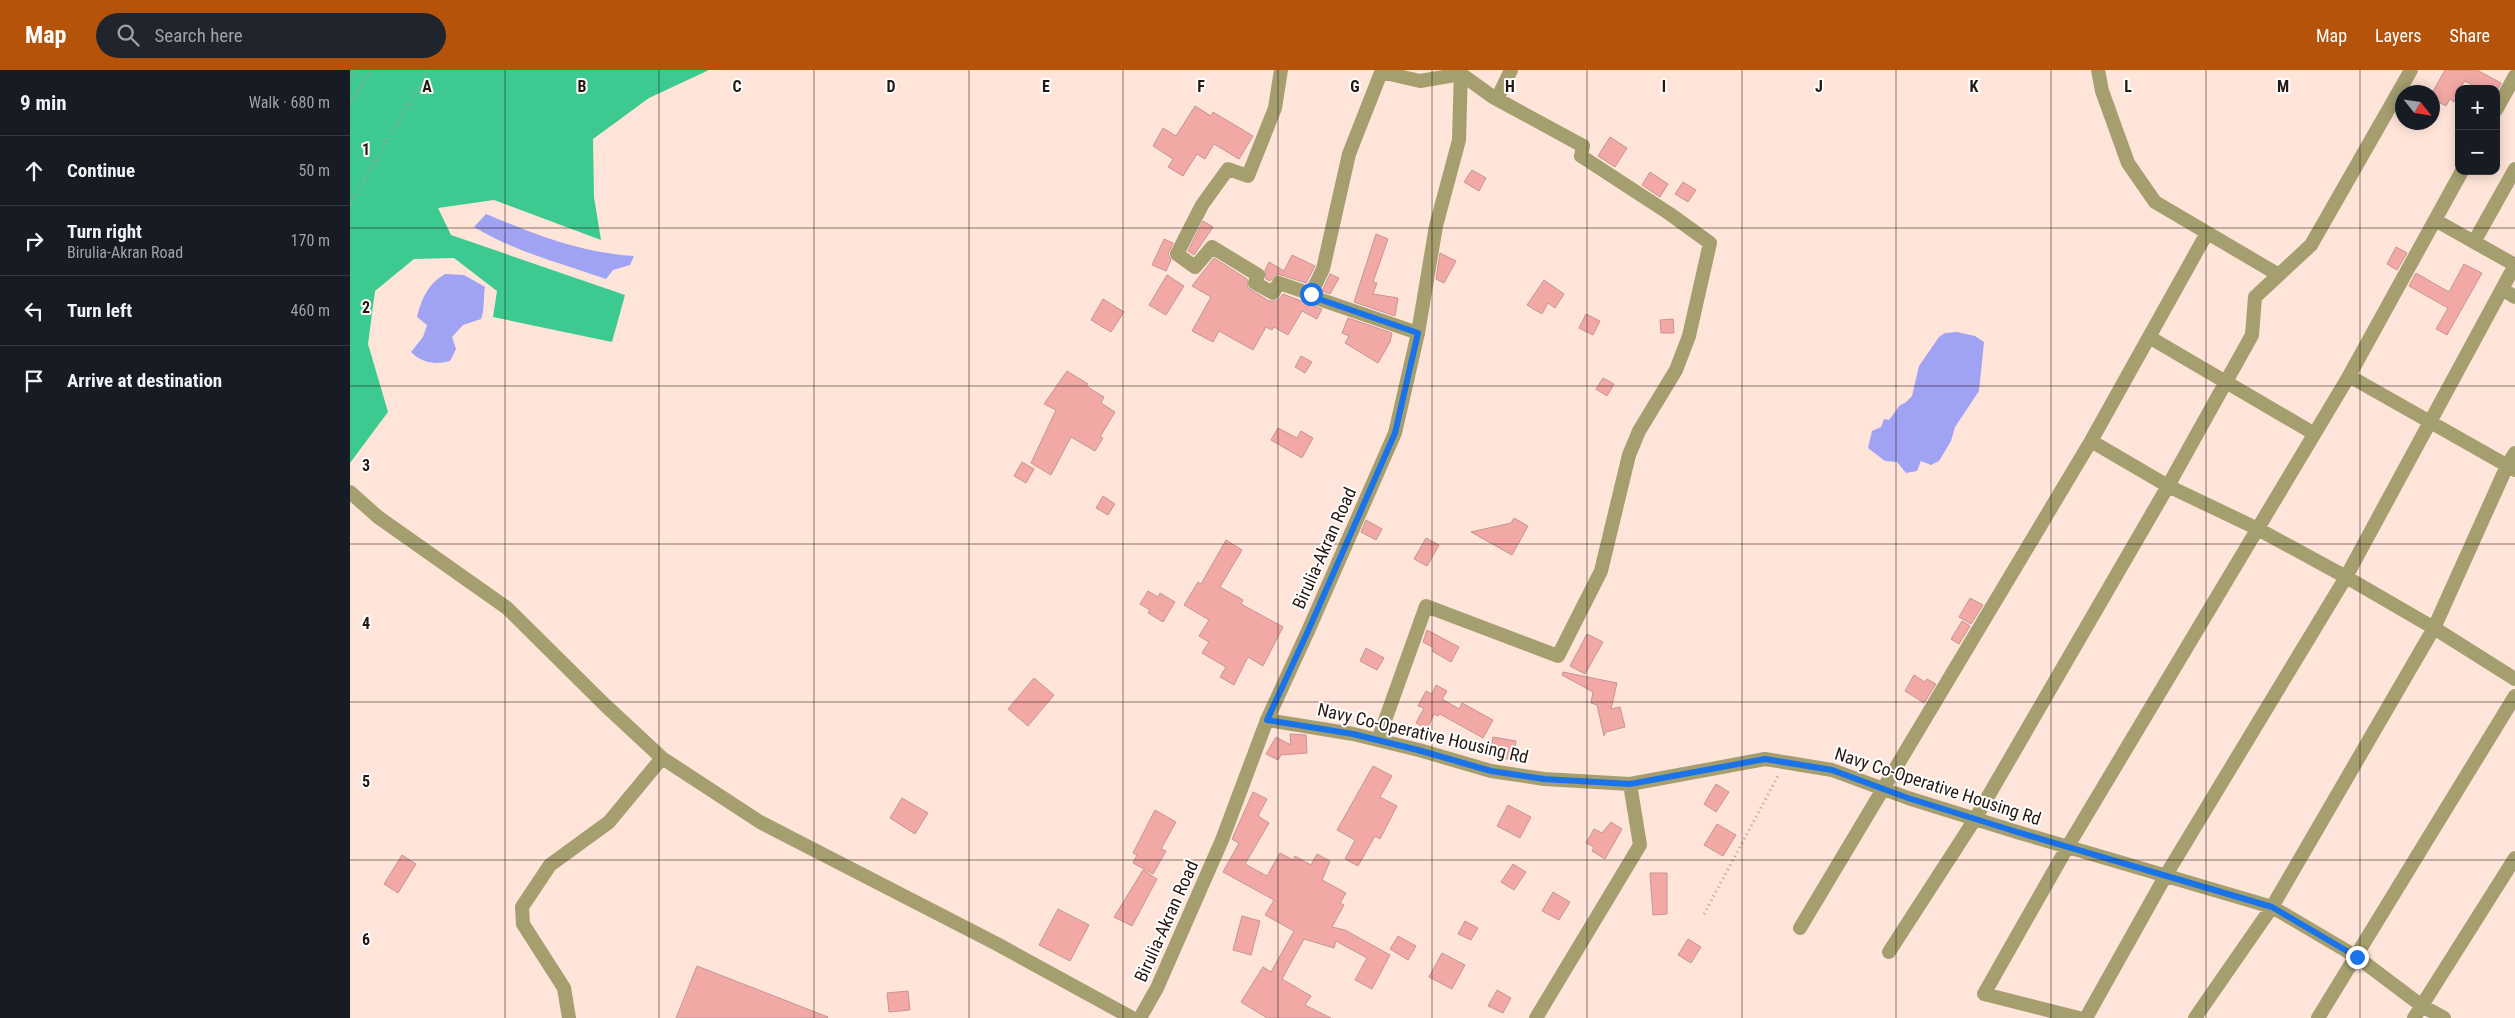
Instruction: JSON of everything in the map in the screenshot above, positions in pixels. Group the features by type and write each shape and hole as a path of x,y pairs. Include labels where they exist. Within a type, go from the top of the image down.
{"street":[{"path":"1280,70 1275,108 1248,176 1228,169 1202,206 1178,254 1195,267 1212,247 1258,275 1255,283 1273,293 1280,283 1311,294 1310,296 1418,333"},
{"path":"1497,99 1511,70"},
{"path":"2098,70 2102,91 2128,163 2155,202 2279,275"},
{"path":"1889,952 1975,819 2168,486 2252,335 2255,297 2311,245 2411,70"},
{"path":"1311,294 1323,269 1349,154 1381,71 1420,81 1461,72 1497,99 1583,146 1580,156 1670,214 1710,243 1689,336 1676,370 1639,431 1629,455 1601,570 1558,656 1426,606 1378,740"},
{"name":"Birulia-Akran Road","path":"1140,1018 1157,988 1222,840 1267,720 1395,433 1418,333 1436,226 1459,140 1461,72"},
{"path":"2500,103 2515,76"},
{"path":"2474,242 2515,169"},
{"path":"2079,1018 1984,994 2068,846 2256,528 2349,376 2460,175"},
{"path":"2086,1018 2166,875 2346,577 2515,265 2435,220"},
{"path":"1800,928 2091,441 2207,233"},
{"path":"2502,289 2515,297"},
{"path":"2149,337 2313,433"},
{"path":"2349,376 2511,468"},
{"path":"2091,441 2168,486 2256,528 2346,577 2434,628 2515,679"},
{"path":"2195,1018 2272,907 2434,628 2511,468 2515,453"},
{"path":"350,492 378,517 507,608 605,705 662,758 760,822 997,944 1132,1018"},
{"path":"2318,1018 2515,696"},
{"name":"Navy Co-Operative Housing Rd","path":"1267,720 1378,740 1491,771 1544,779 1630,784 1765,759 1832,770 1882,789 1975,819 2272,907 2357,957 2422,1006 2444,1018"},
{"path":"569,1018 564,988 522,924 522,907 550,865 609,822 662,758"},
{"path":"1536,1018 1640,845 1630,784"},
{"path":"2414,1018 2515,858"}],"path":[{"path":"350,80 357,70"},
{"path":"350,103 372,70"},
{"path":"350,204 430,70"},
{"path":"1704,914 1786,762"}],"green space":[{"path":"350,70 709,70 649,98 593,139 594,197 601,240 494,200 438,208 451,235 625,295 612,342 493,317 497,291 454,258 414,259 375,291 368,344 388,412 350,463"}],"water":[{"path":"486,214 522,229 577,247 634,256 630,265 613,270 606,279 522,250 474,227"},
{"path":"445,274 464,275 485,287 483,311 481,319 463,325 452,337 456,349 450,361 439,363 424,361 411,352 423,337 427,325 417,317 426,292 434,282"},
{"path":"1957,332 1975,336 1984,342 1979,391 1955,427 1951,441 1939,461 1931,465 1921,461 1917,471 1906,473 1897,462 1885,461 1868,448 1872,431 1881,427 1884,419 1889,420 1900,405 1912,396 1919,366 1939,337 1945,333"}],"building":[{"path":"2445,70 2477,70 2501,83 2500,85 2472,85 2465,81 2462,85 2455,85 2454,102 2450,99 2446,106 2440,103 2440,85 2437,85"},
{"path":"1195,106 1211,116 1213,112 1253,136 1239,159 1214,144 1205,159 1197,154 1183,176 1168,167 1173,159 1153,146 1163,128 1176,136"},
{"path":"1610,137 1627,148 1615,167 1598,156"},
{"path":"1472,170 1486,178 1479,191 1464,182"},
{"path":"1650,172 1668,184 1660,197 1642,185"},
{"path":"1683,182 1696,190 1688,202 1675,194"},
{"path":"1203,221 1213,227 1194,255 1188,251"},
{"path":"1376,234 1388,239 1373,282 1377,283 1373,294 1398,298 1395,316 1354,302"},
{"path":"1164,239 1173,243 1168,254 1171,260 1166,271 1152,265"},
{"path":"2396,247 2407,253 2397,270 2387,264"},
{"path":"1440,253 1456,261 1444,283 1436,279"},
{"path":"1292,255 1315,266 1306,283 1278,274 1270,281 1266,279 1265,270 1269,262 1284,271"},
{"path":"1214,258 1247,279 1248,288 1269,301 1277,301 1283,294 1322,309 1317,319 1302,311 1288,335 1274,327 1272,330 1266,327 1253,350 1219,331 1213,342 1192,331 1211,297 1192,286"},
{"path":"2464,264 2482,273 2447,335 2436,329 2448,308 2409,286 2416,273 2449,292"},
{"path":"1330,274 1339,278 1330,294 1322,291"},
{"path":"1167,275 1184,286 1166,315 1149,305"},
{"path":"1544,280 1564,294 1555,308 1548,303 1542,314 1527,305"},
{"path":"1103,299 1124,312 1111,332 1091,320"},
{"path":"1586,314 1600,321 1593,335 1579,328"},
{"path":"1348,318 1392,333 1390,342 1378,363 1345,343 1349,336 1342,333"},
{"path":"1673,319 1674,333 1661,333 1660,320"},
{"path":"1301,356 1312,362 1305,373 1295,367"},
{"path":"1067,371 1104,397 1101,403 1115,412 1100,437 1103,438 1095,451 1071,437 1051,475 1031,463 1056,410 1044,404"},
{"path":"1603,378 1614,384 1607,396 1596,389"},
{"path":"1278,428 1297,438 1301,431 1313,438 1302,458 1271,440"},
{"path":"1022,462 1034,469 1026,483 1014,476"},
{"path":"1103,496 1115,504 1108,515 1096,508"},
{"path":"1514,518 1528,526 1512,555 1471,532 1511,523"},
{"path":"1366,520 1382,529 1376,540 1361,532"},
{"path":"1426,538 1439,545 1427,566 1414,559"},
{"path":"1226,540 1242,550 1220,587 1243,600 1241,604 1283,627 1263,666 1248,657 1234,685 1220,677 1226,667 1202,653 1209,642 1199,636 1209,620 1184,605 1198,582 1201,584"},
{"path":"1148,591 1158,597 1160,593 1175,602 1163,622 1148,613 1150,610 1140,604"},
{"path":"1970,598 1983,605 1971,624 1959,617"},
{"path":"1962,621 1970,626 1959,644 1951,639"},
{"path":"1427,630 1459,647 1451,662 1432,651 1434,648 1423,642"},
{"path":"1587,634 1603,642 1585,674 1570,666"},
{"path":"1366,648 1384,658 1377,670 1360,661"},
{"path":"1563,672 1617,683 1611,709 1620,707 1625,727 1606,732 1604,736 1597,705 1591,703 1593,692 1562,675"},
{"path":"1914,675 1925,682 1927,679 1936,684 1924,703 1905,691"},
{"path":"1034,678 1054,695 1028,726 1008,709"},
{"path":"1436,685 1447,691 1442,699 1459,709 1462,703 1493,720 1483,738 1440,714 1438,716 1434,714 1427,729 1416,723 1424,708 1418,706 1426,691 1432,694"},
{"path":"1290,734 1306,735 1307,753 1281,755 1278,760 1266,754 1276,737 1291,745"},
{"path":"1493,737 1516,741 1513,760 1490,756"},
{"path":"1373,766 1392,776 1380,797 1397,806 1380,839 1375,836 1358,866 1345,859 1355,840 1337,830"},
{"path":"1716,784 1729,792 1716,812 1704,804"},
{"path":"1253,792 1267,799 1258,816 1269,823 1245,864 1267,876 1280,853 1293,860 1295,856 1311,865 1317,854 1330,861 1322,880 1346,893 1340,903 1344,905 1332,927 1345,930 1390,955 1372,989 1355,980 1367,958 1336,941 1334,948 1304,939 1282,979 1311,996 1305,1005 1331,1018 1267,1018 1241,1002 1263,967 1271,972 1294,931 1265,915 1274,900 1223,872 1239,843 1232,839"},
{"path":"902,798 928,813 915,834 890,818"},
{"path":"1508,805 1531,817 1520,838 1497,826"},
{"path":"1155,810 1176,822 1161,849 1166,851 1153,874 1133,863 1137,855 1133,853"},
{"path":"1611,822 1622,829 1605,859 1592,851 1594,847 1586,843 1594,829 1602,833"},
{"path":"1717,824 1736,835 1723,856 1704,845"},
{"path":"402,855 416,864 398,893 384,884"},
{"path":"1513,864 1526,872 1514,890 1501,882"},
{"path":"1143,870 1157,879 1132,926 1114,917"},
{"path":"1650,873 1667,873 1667,914 1653,915"},
{"path":"1553,892 1570,902 1559,920 1542,911"},
{"path":"1058,909 1089,925 1070,961 1039,945"},
{"path":"1242,916 1260,921 1251,955 1233,950"},
{"path":"1465,921 1478,928 1471,940 1458,934"},
{"path":"1398,936 1416,946 1408,960 1390,949"},
{"path":"1688,939 1701,947 1691,963 1678,955"},
{"path":"1442,953 1465,965 1452,989 1429,977"},
{"path":"697,966 828,1017 676,1018"},
{"path":"1497,990 1511,998 1503,1013 1488,1006"},
{"path":"908,991 910,1010 889,1012 887,993"}],"route":[{"path":"1311,294 1310,296 1418,333 1395,433 1267,720 1353,734 1491,771 1544,779 1630,784 1765,759 1832,770 1908,798 2017,832 2272,907 2357,957"}]}
